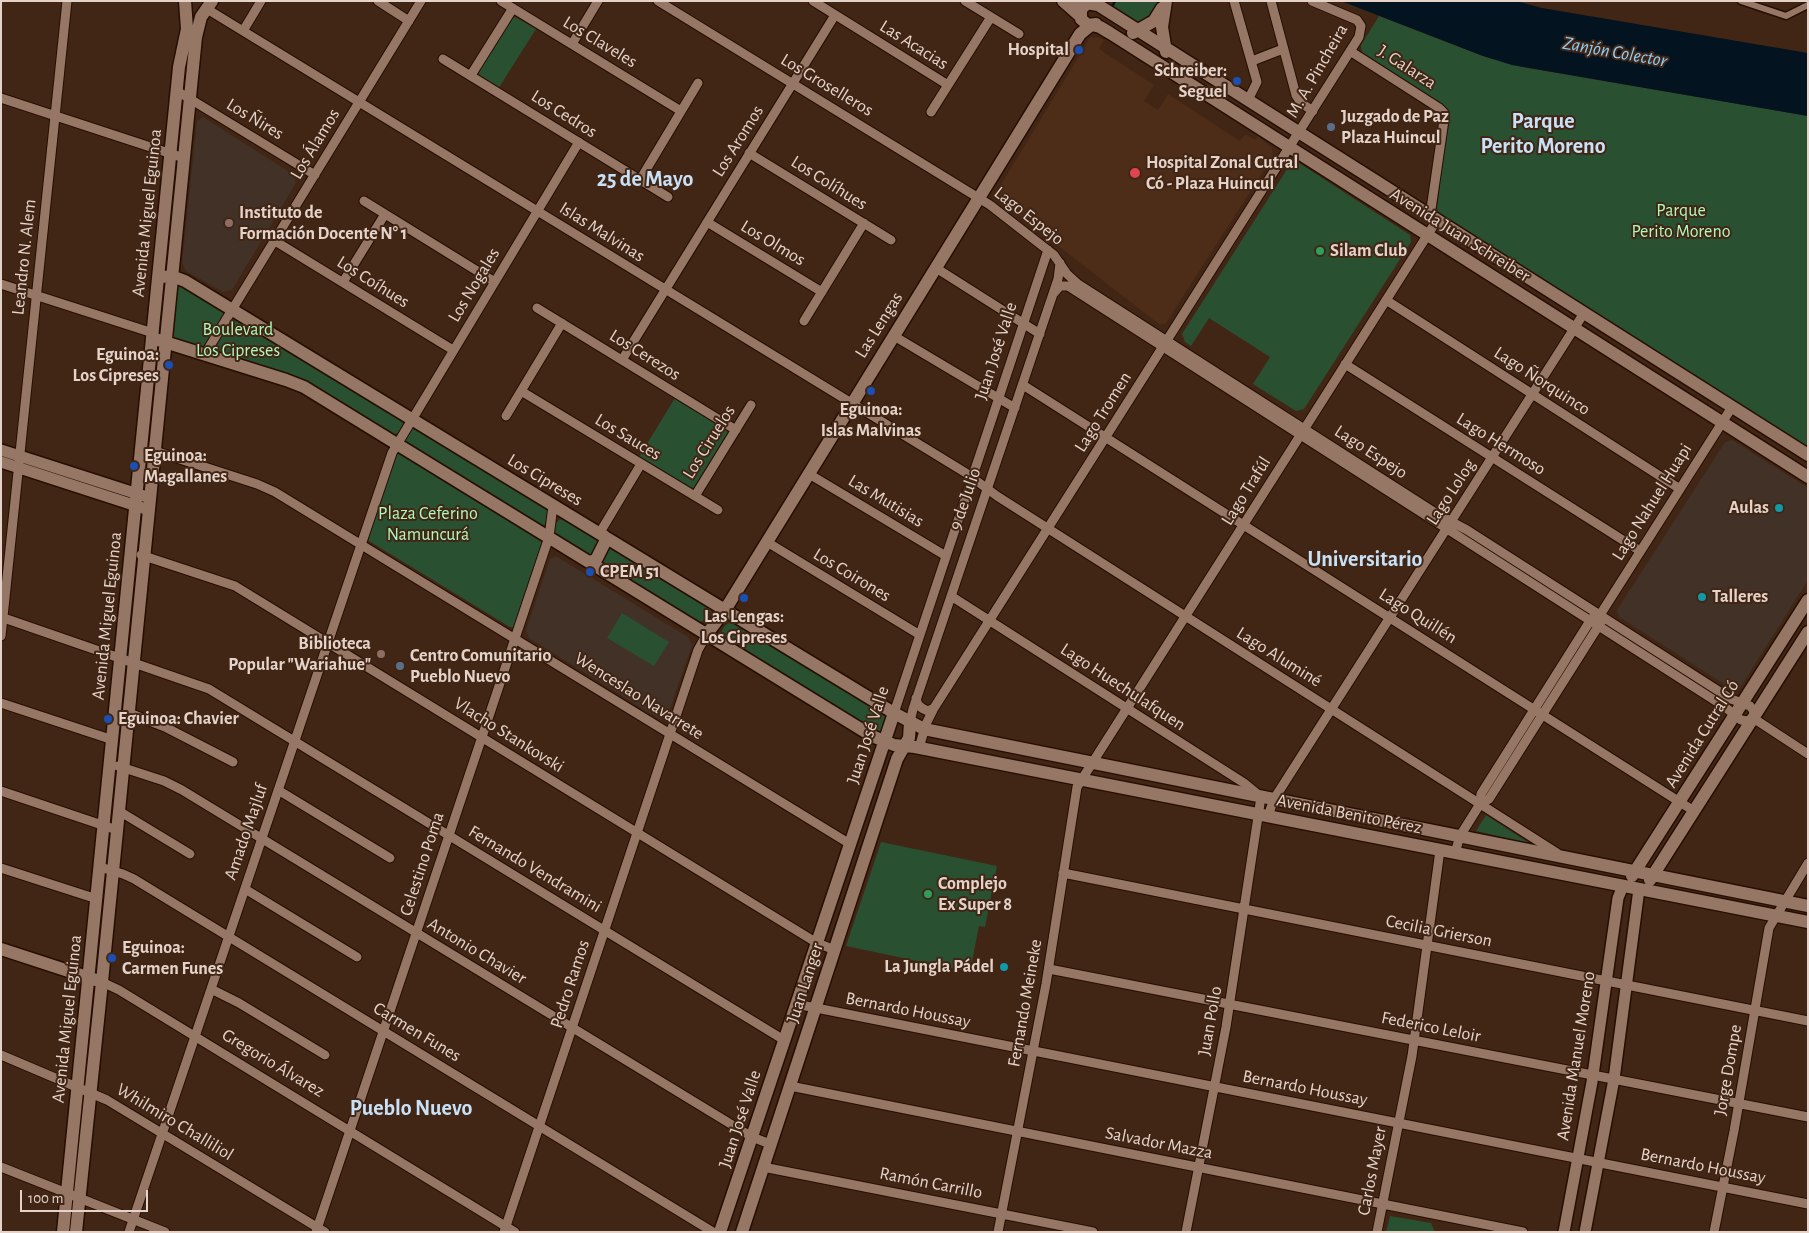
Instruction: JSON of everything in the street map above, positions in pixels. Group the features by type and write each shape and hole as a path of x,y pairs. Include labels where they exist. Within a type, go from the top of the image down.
{"main road":[{"name":"Avenida Juan Schreiber","path":"1063,1 1074,9 1086,22 1102,28 1808,477"},
{"path":"1135,49 1131,40 1133,34 1157,19 1166,1"},
{"path":"1151,59 1156,61 1162,60 1166,54 1162,28 1166,1"},
{"name":"Avenida Miguel Eguinoa","path":"186,3 194,11 208,7"},
{"name":"Avenida Miguel Eguinoa","path":"63,1232 179,67 186,33 186,3"},
{"name":"Avenida Juan Schreiber","path":"1087,3 1166,48 1808,455"},
{"path":"1087,3 1102,10 1102,17 1098,22 1086,22 1080,12 1087,3"},
{"name":"Avenida Miguel Eguinoa","path":"76,1232 197,29 208,7"},
{"name":"Las Lengas","path":"707,634 725,610 1086,22"},
{"name":"Los Cipreses","path":"159,276 185,281 910,722"},
{"path":"153,335 166,342 300,385 884,742"},
{"path":"589,562 593,562 606,542 601,535"},
{"name":"Avenida Cutral Có","path":"1623,886 1635,872 1808,600"},
{"name":"Avenida Cutral Có","path":"1638,889 1646,886 1808,632"},
{"name":"Juan José Valle","path":"720,1232 894,713"},
{"name":"Avenida Benito Pérez","path":"910,722 924,729 1808,906"},
{"name":"9 de Julio","path":"904,746 910,734 910,722"},
{"name":"Avenida Benito Pérez","path":"884,742 1808,922"},
{"name":"Juan Langer","path":"742,1232 897,759 904,746"},
{"path":"1635,872 1632,882 1638,889"},
{"name":"Gregorio Álvarez","path":"1,949 102,982"}],"street":[{"name":"Leandro N. Alem","path":"1,636 66,1"},
{"path":"243,31 261,1"},
{"path":"378,1 409,21"},
{"name":"Los Álamos","path":"205,354 421,1"},
{"name":"Los Claveles","path":"501,1 681,111"},
{"path":"572,44 598,1"},
{"name":"Las Acacias","path":"813,1 948,85"},
{"path":"965,1 1019,34"},
{"path":"1234,1 1257,84 1248,100"},
{"path":"1271,1 1296,95 1302,103 1313,111"},
{"name":"M. A. Pincheira","path":"1300,133 1361,34 1361,26 1354,18 1312,1"},
{"path":"1741,1 1758,4 1786,16 1808,5"},
{"name":"Los Groselleros","path":"662,2 979,198"},
{"name":"Islas Malvinas","path":"208,7 243,31 984,486"},
{"path":"470,75 512,8"},
{"name":"Los Aromos","path":"622,360 834,15"},
{"path":"931,112 991,17"},
{"path":"1252,62 1283,49"},
{"name":"J. Galarza","path":"1350,51 1444,113 1434,218"},
{"name":"Los Cedros","path":"443,59 668,197"},
{"path":"640,180 698,83"},
{"name":"Los Ñires","path":"177,91 315,175"},
{"path":"1,98 184,158"},
{"name":"Lago Tromen","path":"919,748 924,729 934,708 1300,133"},
{"name":"Los Nogales","path":"396,444 579,142"},
{"name":"Los Colíhues","path":"749,153 891,240"},
{"name":"Lago Espejo","path":"979,198 1048,250 1060,262 1067,274 1078,284 1165,344"},
{"path":"364,201 495,282"},
{"path":"343,282 385,214"},
{"name":"Lago Trafúl","path":"1082,780 1427,235 1434,218"},
{"name":"Los Olmos","path":"707,222 822,292"},
{"path":"804,321 864,223"},
{"name":"Los Coíhues","path":"275,241 453,350"},
{"name":"Juan José Valle","path":"894,713 1048,250"},
{"name":"9 de Julio","path":"910,722 984,486 1015,408 1060,275 1060,262"},
{"path":"936,268 1040,334"},
{"path":"1,284 153,335"},
{"name":"Lago Espejo","path":"1053,294 1060,286 1068,286 1165,344 1449,525 1600,615 1730,699 1752,708 1753,718"},
{"name":"Lago Ñorquinco","path":"1386,300 1680,489"},
{"name":"Los Cerezos","path":"537,308 736,430"},
{"name":"Lago Lolog","path":"1263,815 1267,798 1331,709 1584,313"},
{"path":"506,416 562,324"},
{"path":"894,336 1015,408"},
{"name":"Lago Hermoso","path":"1345,364 1640,551"},
{"name":"Lago Quillén","path":"1023,384 1694,811"},
{"name":"Los Sauces","path":"521,391 718,510"},
{"name":"Los Ciruelos","path":"695,496 751,405"},
{"name":"Lago Nahuel Huapi","path":"1455,853 1460,836 1480,804 1489,799 1543,715 1599,626 1602,620 1600,615 1732,407"},
{"name":"Amado Majluf","path":"129,1232 390,456 396,444"},
{"name":"Wenceslao Navarrete","path":"142,446 266,487 850,844"},
{"path":"1,450 136,500"},
{"path":"1,462 149,504"},
{"path":"601,535 642,464"},
{"name":"Las Mutisias","path":"809,474 946,556"},
{"name":"Lago Aluminé","path":"984,486 1048,529 1561,856"},
{"name":"Celestino Poma","path":"319,1230 350,1131 549,537 554,506"},
{"name":"Lago Espejo","path":"1449,525 1590,621 1743,721 1750,721 1753,718"},
{"name":"Los Coirones","path":"767,542 920,635"},
{"name":"Vlacho Stankovski","path":"131,552 234,586 817,943 835,950"},
{"name":"Lago Huechulafquen","path":"951,596 1267,798"},
{"name":"Lago Nahuel Huapi","path":"1480,804 1480,794 1590,621 1595,615 1600,615"},
{"name":"Fernando Vendramini","path":"2,617 209,689 784,1040"},
{"name":"Pedro Ramos","path":"505,1229 699,647 707,634"},
{"path":"916,698 920,707 928,711 934,708"},
{"path":"1,703 113,740"},
{"path":"129,713 165,727 233,762"},
{"name":"Lago Espejo","path":"1753,718 1808,754"},
{"name":"Antonio Chavier","path":"110,764 177,787 752,1137 770,1144"},
{"name":"Fernando Meineke","path":"998,1232 1049,969 1075,794 1082,780"},
{"path":"278,790 390,858"},
{"path":"1,791 117,830"},
{"path":"119,811 190,854"},
{"name":"Juan Pollo","path":"1186,1232 1230,1004 1244,909 1263,815"},
{"name":"Carlos Mayer","path":"1377,1232 1414,1040 1440,850"},
{"name":"Jorge Dompe","path":"1714,1232 1769,928 1808,863"},
{"name":"Carmen Funes","path":"100,867 130,877 713,1232"},
{"path":"1,868 97,899"},
{"name":"Cecilia Grierson","path":"1063,873 1808,1021"},
{"name":"Avenida Manuel Moreno","path":"1564,1232 1593,1075 1618,898 1623,886"},
{"path":"244,889 357,957"},
{"path":"1584,1232 1614,1079 1638,889"},
{"name":"Federico Leloir","path":"1049,969 1808,1117"},
{"name":"Gregorio Álvarez","path":"102,982 119,990 195,1036 505,1229 515,1232"},
{"path":"211,989 244,1006 325,1055"},
{"name":"Bernardo Houssay","path":"796,1004 1808,1204"},
{"name":"Whilmiro Challiliol","path":"1,1055 113,1103 319,1230"},
{"name":"Salvador Mazza","path":"790,1086 1523,1232"},
{"path":"1,1167 165,1232"},
{"name":"Ramón Carrillo","path":"763,1167 1093,1232"}],"shaded area":[{"name":"Hospital Zonal Cutral Có - Plaza Huincul","path":"1098,37 1104,40 1099,49 1154,85 1144,101 1158,110 1168,94 1240,141 1245,134 1255,140 1258,136 1272,148 1273,156 1166,323 1160,325 998,199 997,191 1090,38"},
{"name":"Instituto de Formación Docente N° 1","path":"203,117 294,175 296,183 232,290 223,292 186,271 182,263 197,121"},
{"path":"1732,440 1808,488 1808,580 1740,688 1732,689 1619,617 1617,610 1725,442"},
{"path":"556,556 688,637 692,645 667,717 661,720 529,638 526,630 550,559"}],"green space":[{"path":"1115,1 1160,1 1154,17 1139,23 1111,7"},
{"name":"Parque Perito Moreno","path":"1379,16 1483,56 1522,67 1808,116 1808,450 1439,215 1437,208 1448,122 1446,109 1442,104 1362,53 1361,45"},
{"path":"515,17 536,29 498,89 481,78 478,72 509,21"},
{"name":"Silam Club","path":"1296,161 1410,235 1411,242 1304,409 1296,411 1253,384 1270,357 1209,318 1191,346 1185,342 1182,334 1291,163"},
{"name":"Boulevard Los Cipreses","path":"179,284 223,309 223,317 204,347 174,340 170,335 174,286"},
{"name":"Boulevard Los Cipreses","path":"233,317 236,317 401,419 403,424 399,432 393,435 216,352 214,348"},
{"path":"675,398 725,428 728,432 728,435 694,488 688,487 639,457"},
{"path":"412,429 417,429 549,509 547,523 540,526 404,443 406,435"},
{"name":"Plaza Ceferino Namuncurá","path":"397,454 400,454 542,541 514,627 510,627 369,541 368,537"},
{"path":"563,519 600,540 591,557 553,533 557,522"},
{"path":"608,544 710,608 711,611 706,619 699,623 597,562"},
{"path":"622,613 669,642 654,666 607,638"},
{"path":"733,622 884,713 887,716 882,732 879,733 722,637 724,627"},
{"path":"1486,815 1529,843 1476,831"},
{"name":"Complejo Ex Super 8","path":"881,842 997,866 985,927 979,926 970,972 846,946"},
{"path":"1390,1216 1431,1223 1435,1232 1386,1232"}],"water":[{"name":"Zanjón Colector","path":"1341,1 1516,1 1542,8 1808,53 1808,116 1512,65 1483,56"}],"waterway":[{"path":"1113,5 1115,1"}],"place":[{"name":"Hospital","path":"1079,50"},
{"name":"Schreiber: Seguel","path":"1237,81"},
{"name":"Juzgado de Paz Plaza Huincul","path":"1331,127"},
{"name":"Hospital Zonal Cutral Có - Plaza Huincul","path":"1135,173"},
{"name":"Instituto de Formación Docente N° 1","path":"229,223"},
{"name":"Silam Club","path":"1320,251"},
{"name":"Eguinoa: Los Cipreses","path":"169,365"},
{"name":"Eguinoa: Islas Malvinas","path":"871,391"},
{"name":"Eguinoa: Magallanes","path":"134,466"},
{"name":"Aulas","path":"1779,508"},
{"name":"CPEM 51","path":"590,572"},
{"name":"Talleres","path":"1702,597"},
{"name":"Las Lengas: Los Cipreses","path":"744,598"},
{"name":"Biblioteca Popular \"Wariahue\"","path":"381,654"},
{"name":"Centro Comunitario Pueblo Nuevo","path":"400,666"},
{"name":"Eguinoa: Chavier","path":"108,719"},
{"name":"Complejo Ex Super 8","path":"928,894"},
{"name":"Eguinoa: Carmen Funes","path":"112,958"},
{"name":"La Jungla Pádel","path":"1004,967"}],"district":[{"name":"Parque Perito Moreno","path":"1543,134"},
{"name":"25 de Mayo","path":"645,179"},
{"name":"Universitario","path":"1365,559"},
{"name":"Pueblo Nuevo","path":"411,1108"}]}
